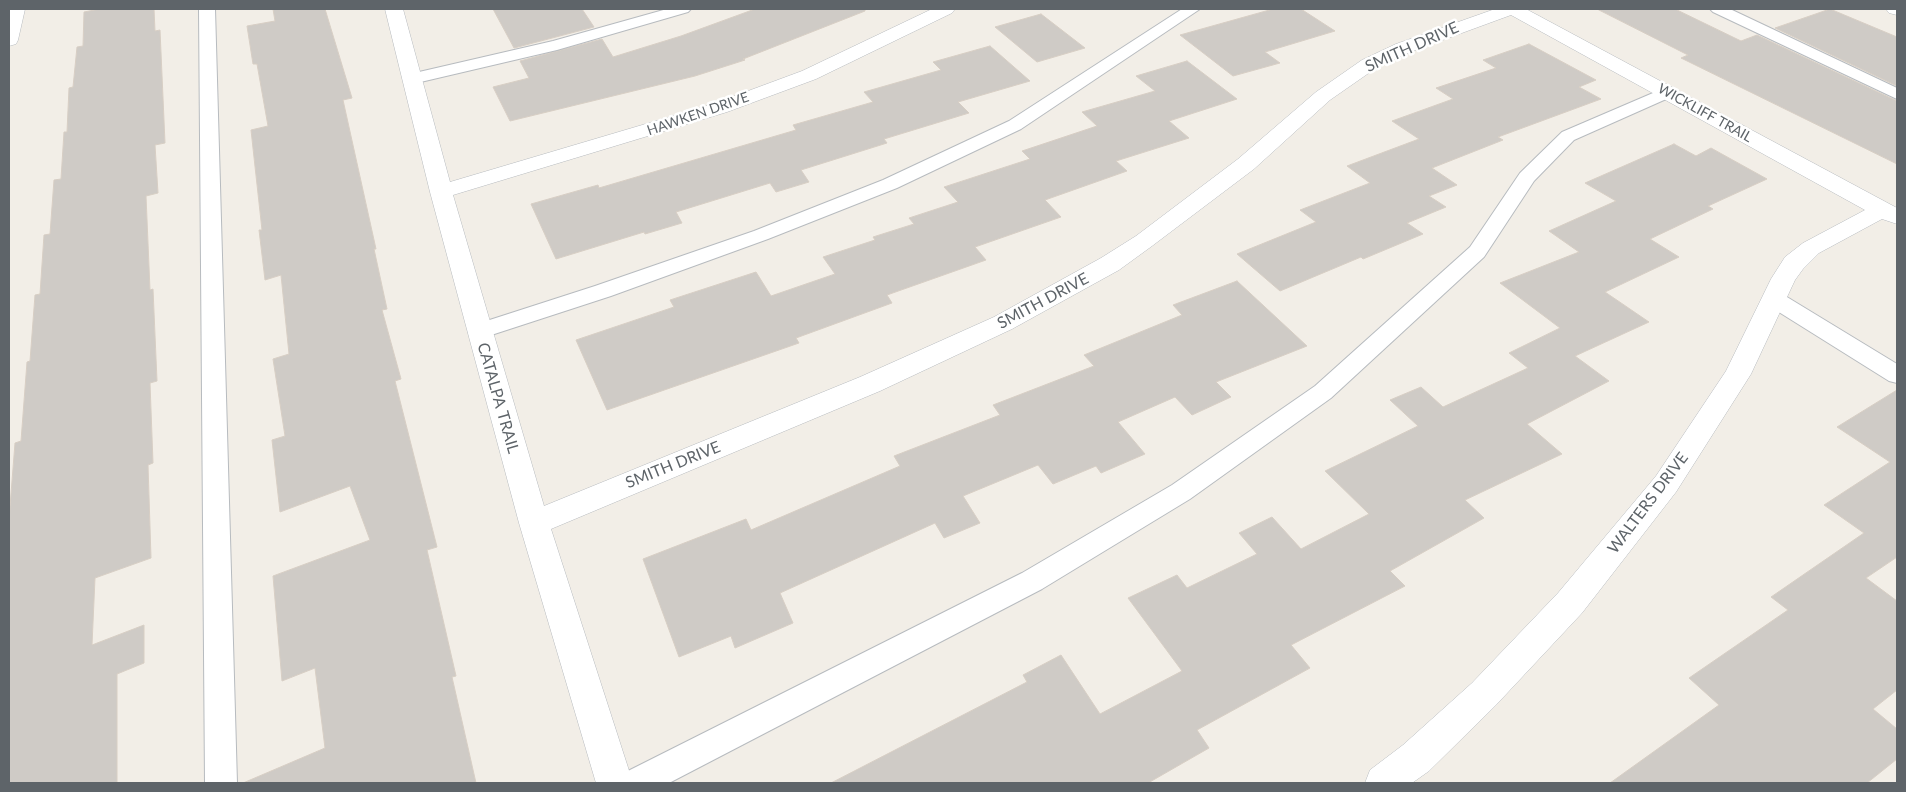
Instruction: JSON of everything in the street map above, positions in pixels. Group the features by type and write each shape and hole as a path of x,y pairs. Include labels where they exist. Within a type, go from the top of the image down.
{"street":[{"path":"9,40 16,9"},
{"name":"CATALPA TRAIL","path":"394,9 440,192 534,523 614,783"},
{"name":"HAWKEN DRIVE","path":"440,192 720,108 809,75 946,9"},
{"name":"WICKLIFF TRAIL","path":"1512,9 1890,214"},
{"name":"SMITH DRIVE","path":"534,523 870,384 1004,323 1110,264 1144,241 1246,164 1323,96 1362,69 1404,48 1512,9"},
{"name":"WALTERS DRIVE","path":"1384,783 1416,758 1484,694 1570,603 1666,484 1738,374 1783,279 1794,263 1811,248 1890,214"}],"lane":[{"path":"207,9 221,783"},
{"path":"412,80 557,46 683,9"},
{"path":"480,330 603,291 761,235 890,184 1015,125 1192,9"},
{"path":"1718,9 1897,94"},
{"path":"637,783 1032,581 1181,492 1323,392 1477,252 1527,177 1568,136 1666,92"},
{"path":"1774,299 1897,375"}],"building":[{"path":"100,9 154,9 155,31 160,30 165,143 155,145 158,193 146,196 150,290 153,289 157,381 150,383 153,463 148,465 151,558 95,578 92,645 144,625 144,663 117,674 117,783 9,783 9,519 15,443 21,441 27,362 30,361 35,295 40,294 44,235 50,234 54,180 61,179 64,132 67,132 69,88 73,87 77,47 83,46 84,12"},
{"path":"273,9 325,9 352,98 343,100 376,249 374,249 387,309 382,310 401,379 395,381 437,547 427,550 456,676 452,677 476,783 243,783 325,748 315,668 282,681 273,576 370,540 350,486 280,512 272,440 285,436 273,359 289,354 281,275 265,280 259,230 262,230 251,130 268,126 257,64 253,64 247,26 275,21"},
{"path":"493,9 582,9 594,27 514,48"},
{"path":"755,9 865,9 865,11 743,59 745,60 695,76 510,121 493,87 529,78 520,61 602,39 613,57 681,36"},
{"path":"1273,9 1301,9 1335,31 1265,52 1280,63 1233,76 1180,35"},
{"path":"1597,9 1675,9 1741,41 1757,35 1897,101 1897,164 1681,58 1688,55"},
{"path":"1830,9 1897,37 1897,86 1775,28"},
{"path":"1041,14 1085,48 1037,62 995,27"},
{"path":"1529,44 1596,80 1579,87 1601,99 1498,137 1503,140 1432,168 1457,185 1429,196 1446,207 1407,223 1423,234 1363,259 1361,257 1280,291 1237,254 1316,222 1300,210 1370,183 1347,166 1419,139 1392,121 1453,99 1436,88 1496,68 1483,60"},
{"path":"990,46 1030,81 958,102 969,113 884,139 887,143 801,170 809,182 776,192 770,183 676,212 682,223 645,234 644,232 556,259 531,204 598,185 599,188 796,130 793,125 873,102 864,92 941,70 933,62"},
{"path":"1187,61 1237,99 1169,121 1189,138 1116,161 1127,171 1045,200 1061,217 975,247 986,260 887,295 892,303 796,338 799,343 607,410 576,340 674,307 670,300 756,272 771,296 835,274 823,257 875,240 873,237 914,224 909,218 958,202 944,187 1030,159 1022,151 1097,126 1082,112 1155,91 1136,76"},
{"path":"1674,144 1696,156 1711,148 1767,179 1708,206 1713,209 1650,239 1679,257 1605,292 1649,322 1575,356 1609,381 1527,424 1562,454 1465,500 1484,518 1390,571 1405,586 1291,645 1310,668 1197,730 1209,748 1148,783 831,783 1027,682 1023,675 1061,655 1100,714 1182,671 1128,598 1177,575 1187,588 1257,554 1239,533 1272,517 1301,549 1369,514 1325,471 1418,426 1390,400 1421,387 1443,407 1528,368 1509,353 1560,328 1500,283 1579,252 1549,231 1616,201 1585,183"},
{"path":"1237,281 1307,346 1216,382 1231,397 1192,415 1175,397 1118,422 1145,454 1101,473 1096,466 1053,484 1038,465 963,496 980,523 944,538 935,523 780,593 793,623 735,648 731,636 679,657 643,559 746,519 751,530 900,466 894,456 1000,415 993,405 1094,366 1084,355 1182,315 1173,305"},
{"path":"1897,390 1897,557 1866,578 1897,601 1897,690 1873,709 1897,729 1897,759 1867,783 1610,783 1719,705 1689,678 1788,610 1771,597 1864,533 1824,505 1890,462 1837,427"}]}
